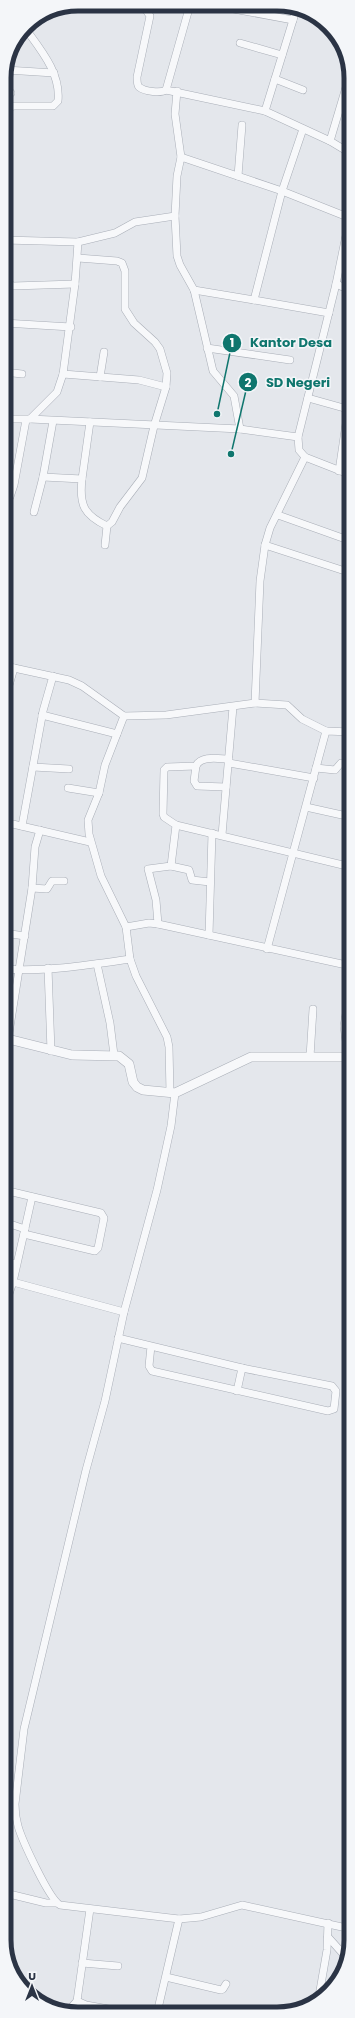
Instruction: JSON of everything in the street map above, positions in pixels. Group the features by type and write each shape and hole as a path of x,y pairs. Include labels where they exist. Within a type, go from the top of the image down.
{"street":[{"path":"147,11 150,16 138,77 138,85 140,88 162,92 166,90 177,91 265,110 330,141 344,149"},
{"path":"166,90 188,11"},
{"path":"244,11 293,20"},
{"path":"265,110 295,14"},
{"path":"11,107 53,106 58,101 54,73 29,33"},
{"path":"240,43 282,55"},
{"path":"11,70 54,73"},
{"path":"275,79 303,90"},
{"path":"177,91 175,114 181,156 177,176 175,216 177,256 180,265 194,290 206,348 214,374 229,388 234,396 240,429"},
{"path":"330,141 344,94"},
{"path":"238,176 242,125"},
{"path":"254,300 282,192 303,129"},
{"path":"181,156 344,216"},
{"path":"11,240 78,242 115,233 135,222 175,216"},
{"path":"11,494 28,420 57,392 63,374 71,327 78,258 78,242"},
{"path":"344,246 298,437 299,450 304,457 344,473"},
{"path":"78,258 117,261 124,265 124,309 134,322 155,342 160,349 167,373 166,387 154,426 142,478 120,507 112,522 107,526 105,545"},
{"path":"11,285 75,284"},
{"path":"336,284 344,287"},
{"path":"194,290 329,313"},
{"path":"11,323 71,327"},
{"path":"206,348 290,360"},
{"path":"100,377 104,352"},
{"path":"11,373 22,374"},
{"path":"63,374 138,380 166,387"},
{"path":"308,398 344,409"},
{"path":"11,419 240,429 298,437"},
{"path":"34,512 43,477 53,421"},
{"path":"90,422 82,479 81,501 90,516 107,526"},
{"path":"339,471 344,440"},
{"path":"255,704 260,581 265,545 270,528 278,515 304,457"},
{"path":"43,477 82,479"},
{"path":"278,515 344,539"},
{"path":"265,545 344,571"},
{"path":"11,667 53,676 82,686 124,716 166,715 255,704 287,705 302,719 326,731 344,732"},
{"path":"11,678 14,668"},
{"path":"22,826 34,767 42,715 53,676"},
{"path":"222,835 233,707"},
{"path":"42,715 117,734"},
{"path":"56,1903 52,1899 19,1828 15,1804 24,1729 86,1470 105,1401 124,1312 157,1190 171,1126 172,1093 167,1037 136,976 130,959 126,927 107,889 90,842 88,820 99,794 105,765 124,716"},
{"path":"267,949 326,731"},
{"path":"226,788 200,787 196,785 194,781 198,762 203,759 229,761 314,778"},
{"path":"316,768 335,770 342,763 344,763"},
{"path":"196,766 167,767 164,770 164,817 176,825 344,865"},
{"path":"34,767 69,769"},
{"path":"68,788 99,794"},
{"path":"306,807 342,815"},
{"path":"11,824 90,842"},
{"path":"171,866 176,825"},
{"path":"11,1010 25,936 32,888 35,847 40,830"},
{"path":"208,935 212,833"},
{"path":"158,924 156,900 148,869 171,866 189,870 192,880 210,882"},
{"path":"32,888 47,889 52,880 64,881"},
{"path":"126,927 149,923 158,924 344,965"},
{"path":"11,934 25,936"},
{"path":"11,970 97,964 130,959"},
{"path":"97,964 110,1023 114,1055"},
{"path":"48,968 51,1051"},
{"path":"310,1057 313,1009"},
{"path":"11,1040 51,1051 81,1056 114,1055 123,1058 129,1064 133,1082 137,1087 172,1093 251,1057 344,1057"},
{"path":"11,1192 102,1214 104,1220 98,1248 94,1251 24,1231 11,1225"},
{"path":"11,1288 32,1197"},
{"path":"11,1263 16,1264"},
{"path":"13,1282 124,1312"},
{"path":"118,1338 242,1368 332,1386 336,1391 334,1409 328,1411 152,1371 149,1366 151,1346"},
{"path":"237,1391 242,1368"},
{"path":"11,1895 90,1910 179,1919 201,1917 242,1906 344,1927"},
{"path":"72,2006 77,2000 90,1910"},
{"path":"158,2007 179,1919"},
{"path":"320,1991 328,1937 328,1923"},
{"path":"328,1937 343,1954"},
{"path":"82,1963 118,1966"},
{"path":"166,1977 221,1990 226,1984"},
{"path":"77,2000 86,2005 97,2007"}],"place":[{"name":"Kantor Desa","path":"217,414"},
{"name":"SD Negeri","path":"231,454"}]}
